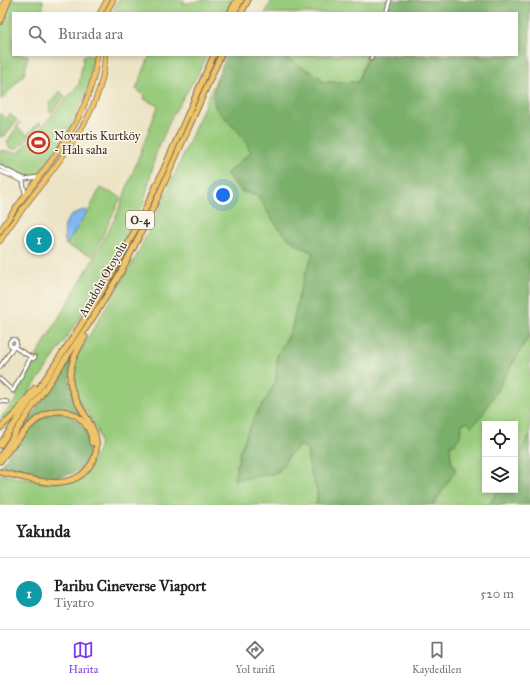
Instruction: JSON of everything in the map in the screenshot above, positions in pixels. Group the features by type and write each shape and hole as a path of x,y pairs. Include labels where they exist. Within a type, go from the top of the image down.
{"highway":[{"path":"231,12 237,0"},
{"path":"235,12 241,0"},
{"path":"242,12 248,0"},
{"name":"Anadolu Otoyolu","path":"0,445 92,309 120,259 158,182 214,56"},
{"name":"Anadolu Otoyolu","path":"0,457 80,339 109,292 160,191 221,56"},
{"path":"0,470 42,481 62,482 77,477 90,466 96,449 95,435 72,392 70,369 76,354 109,292"},
{"path":"0,428 16,413 48,374"},
{"path":"0,461 29,425 48,414 61,412 74,415 86,424 91,434 92,448 88,463 81,471 68,477 43,478 0,470"}],"main road":[{"path":"0,14 6,0"},
{"path":"0,22 9,0"},
{"path":"100,12 106,0"},
{"path":"106,12 112,0"},
{"path":"0,231 42,175 73,129 91,87 97,56"},
{"path":"0,241 29,198 79,134 85,124 98,90 105,56"},
{"path":"95,68 100,64 103,69"},
{"path":"78,119 79,123 85,124"},
{"path":"73,129 77,128 79,134"}],"street":[{"path":"387,12 391,0"},
{"path":"0,169 25,178 34,178 42,175"},
{"path":"0,169 23,181 25,188 24,198"},
{"path":"0,379 12,391 33,357 13,346"},
{"path":"0,364 13,346"},
{"path":"0,367 13,346"},
{"path":"0,401 8,402"}],"green space":[{"path":"11,0 43,0 43,12 12,12 12,56 28,56 25,73 1,100 0,27"},
{"path":"118,0 185,0 182,4 202,0 234,0 228,12 112,12"},
{"path":"272,0 389,0 384,12 266,12"},
{"path":"389,0 530,0 530,334 481,417 472,426 467,422 462,424 460,436 455,444 450,444 451,461 456,470 433,505 316,505 317,490 310,470 307,449 301,445 290,454 280,470 272,474 234,480 240,451 247,433 256,414 276,381 277,356 291,331 300,290 313,253 293,242 286,236 274,222 258,196 241,191 226,174 251,152 242,136 215,107 213,96 217,77 227,56 282,56 320,77 322,82 358,82 368,56 518,56 518,12 384,12"},
{"path":"84,56 94,56 88,86 72,126 40,172 35,175 25,176 0,165 0,151 21,151 79,84"},
{"path":"150,56 207,56 198,74 172,116 156,153 144,202 100,287 48,366 16,410 0,426 0,419 18,398 14,394 94,258 117,214 158,106 144,99 145,96 136,89"},
{"path":"282,56 368,56 358,82 322,82 320,77"},
{"path":"217,77 213,96 215,107 242,136 251,152 226,174 241,191 258,196 274,222 286,236 293,242 313,253 300,290 291,331 277,356 276,381 256,414 240,451 234,480 272,474 280,470 290,454 301,445 307,449 310,470 317,490 316,505 237,505 229,502 227,505 0,505 0,474 47,483 79,479 96,454 99,442 98,435 73,385 72,374 74,361 136,257 164,199"},
{"path":"60,91 65,96 51,113 48,105"},
{"path":"0,113 6,119 10,114 17,120 6,135 0,137"},
{"path":"20,122 17,128 27,135 39,122 41,124 20,147 14,149 9,147 7,142"},
{"path":"100,188 121,197 93,256 66,245 65,227 66,222 72,215 85,210 88,212"},
{"path":"530,334 530,435 518,456 518,421 482,421 482,493 496,493 489,505 433,505 455,470 450,449 462,424 481,417"},
{"path":"75,353 69,380 88,423 80,417 54,411 22,429"},
{"path":"57,413 70,416 79,423 86,432 90,442 90,452 86,462 79,470 59,477 51,477 34,475 0,467 24,434 31,427 47,416"},
{"path":"530,435 530,505 489,505 496,493 518,493 518,456"}],"water":[{"path":"85,210 87,212 66,245 64,232 66,222 73,215"}],"place":[{"name":"Novartis Kurtköy - Halı saha","path":"38,143"},
{"name":"Paribu Cineverse Viaport","path":"39,240"}]}
